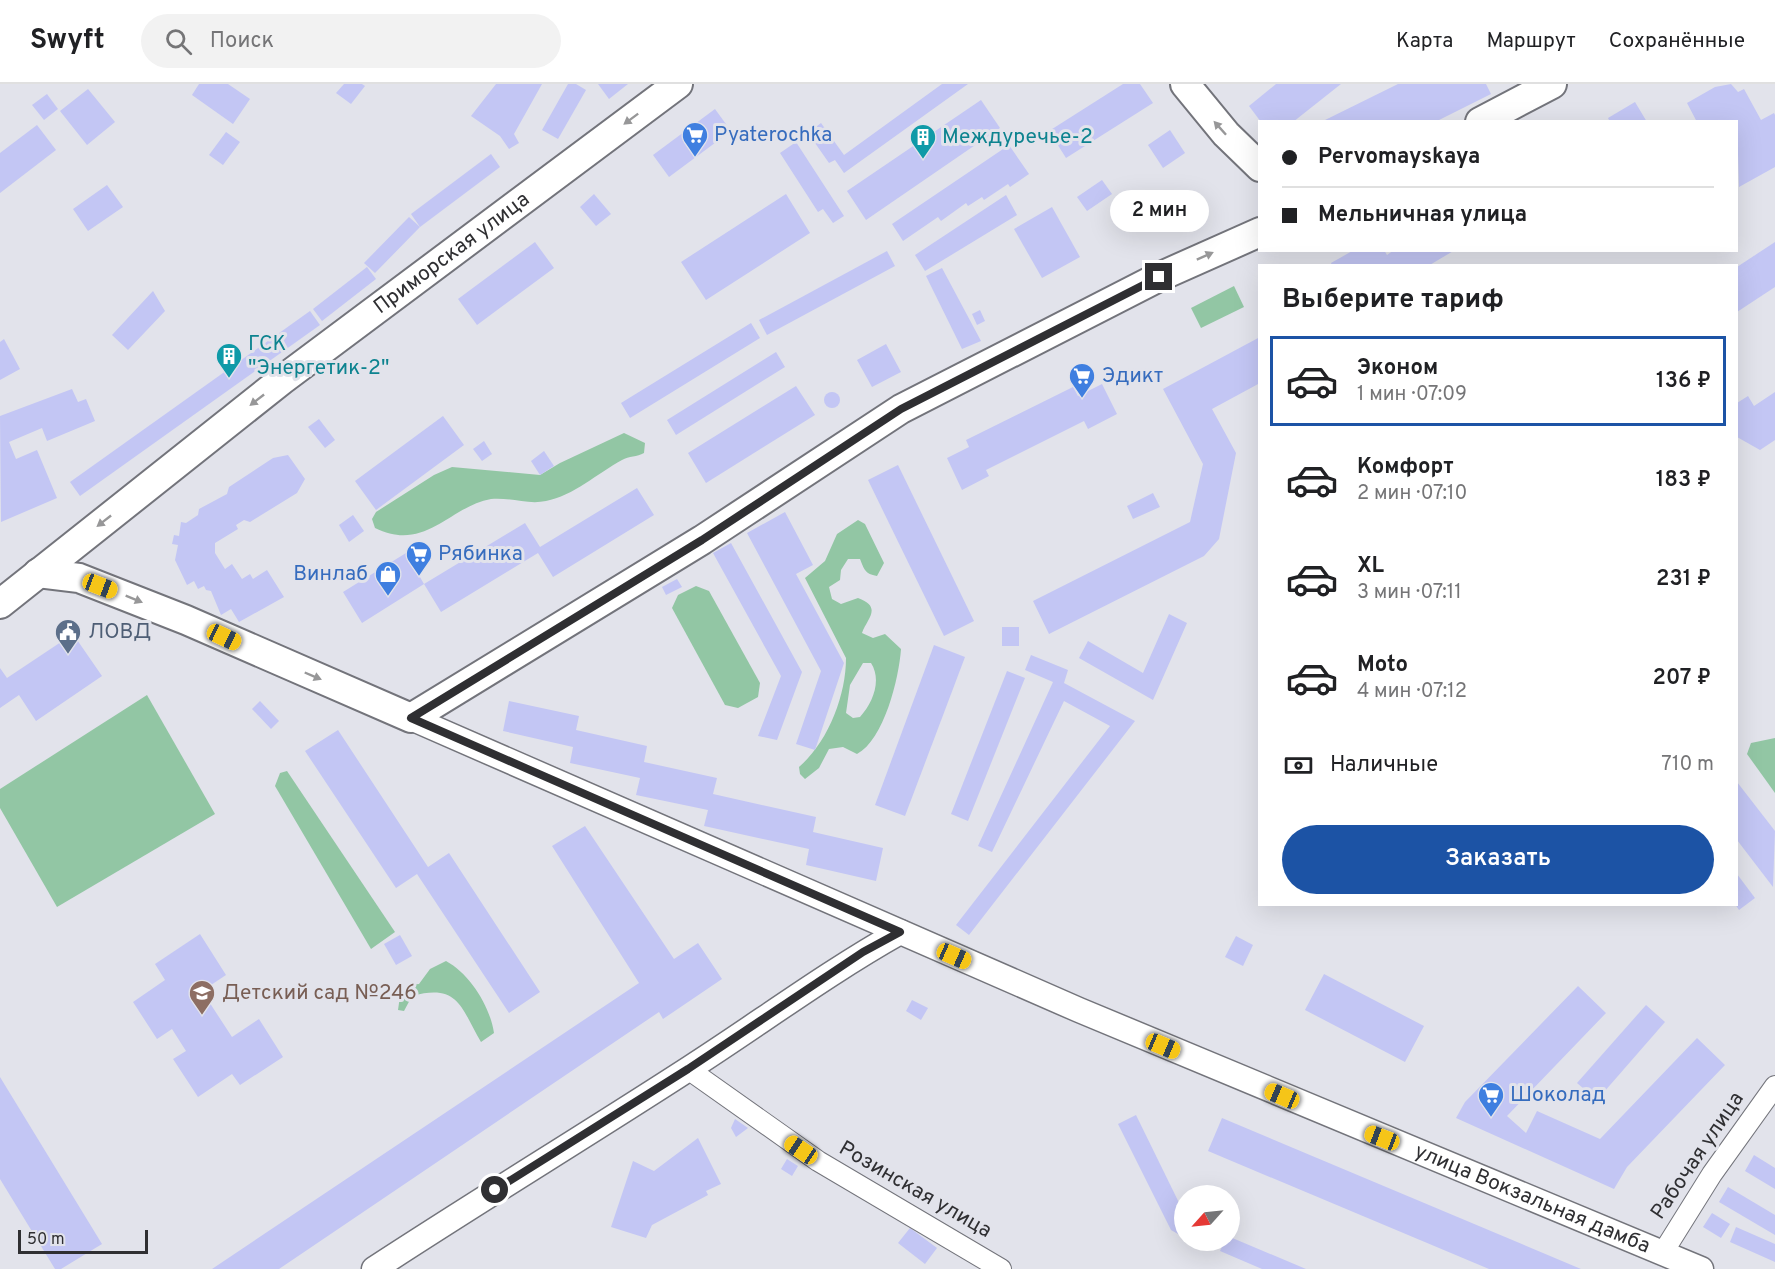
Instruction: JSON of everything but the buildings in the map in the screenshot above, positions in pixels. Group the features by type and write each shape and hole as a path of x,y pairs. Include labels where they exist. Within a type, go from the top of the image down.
{"main road":[{"name":"Приморская улица","path":"0,604 282,381 678,84"},
{"path":"1185,84 1226,134 1258,165"},
{"path":"1484,120 1552,84"},
{"path":"411,718 702,540 901,409 1149,282 1258,233"},
{"name":"улица Вокзальная дамба","path":"38,573 79,578 186,620 411,718"}],"street":[{"name":"улица Вокзальная дамба","path":"411,718 1079,1011 1701,1269"},
{"path":"374,1269 488,1194 688,1069 863,952 900,932"},
{"name":"Розинская улица","path":"688,1069 818,1161 1001,1269"},
{"name":"Рабочая улица","path":"1662,1254 1712,1174 1775,1086"}],"green space":[{"path":"1234,286 1244,307 1201,328 1191,308"},
{"path":"624,433 645,443 644,453 622,460 576,489 556,498 532,502 491,499 476,503 423,532 408,535 393,534 375,528 372,519 376,512 434,475 452,467 540,475"},
{"path":"858,520 865,524 884,563 877,576 866,570 860,559 848,559 841,570 840,580 829,587 832,599 841,604 858,598 870,605 871,614 862,633 873,638 885,634 901,649 900,661 888,707 875,736 867,747 857,754 843,747 829,749 819,768 805,779 800,774 799,767 819,745 827,732 843,688 846,658 805,578 825,561 837,534","holes":["863,663 871,663 876,677 872,698 860,717 853,718 846,713 850,685"]},
{"path":"696,586 709,591 760,683 758,697 738,708 725,705 672,608 678,595"},
{"path":"147,695 215,814 57,907 0,808 0,789"},
{"path":"1775,738 1775,793 1747,754 1751,743"},
{"path":"287,771 395,932 371,949 275,786 280,773"},
{"path":"446,961 471,982 488,1012 494,1033 481,1042 463,1009 449,996 428,993 412,996 404,1011 398,1010 400,996 407,985 419,984 430,969"}],"place":[{"name":"Pyaterochka","path":"695,158"},
{"name":"Междуречье-2","path":"923,160"},
{"name":"ГСК \"Энергетик-2\"","path":"229,379"},
{"name":"Эдикт","path":"1082,399"},
{"name":"Рябинка","path":"419,577"},
{"name":"Винлаб","path":"388,597"},
{"name":"ЛОВД","path":"68,655"},
{"name":"Детский сад №246","path":"202,1016"},
{"name":"Шоколад","path":"1491,1118"}],"route":[{"path":"495,1190 688,1069 863,952 900,932 411,718 702,540 901,409 1159,277"}]}
